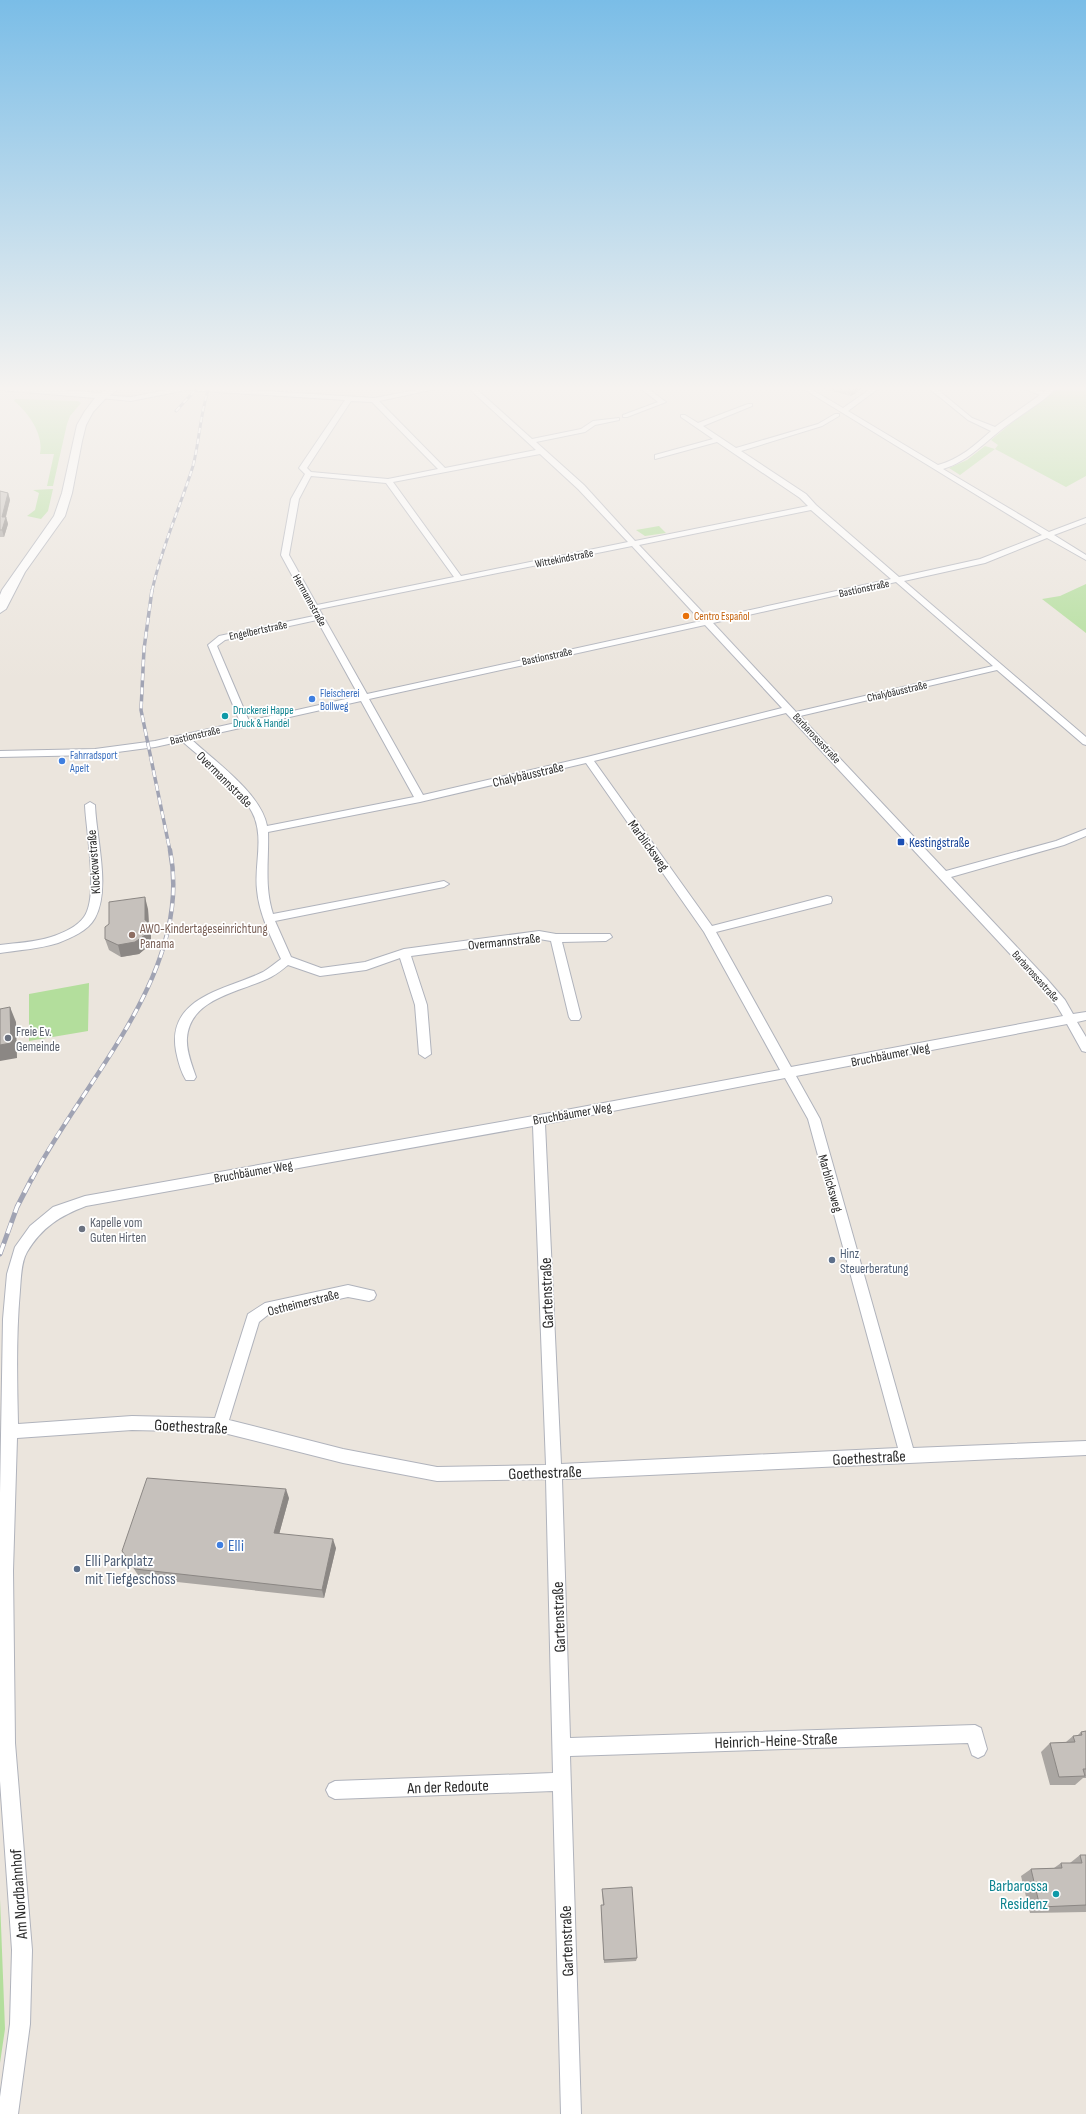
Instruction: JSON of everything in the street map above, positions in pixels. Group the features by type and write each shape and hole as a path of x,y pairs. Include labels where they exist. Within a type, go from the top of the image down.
{"main road":[{"path":"0,609 11,585 61,512 69,484"}],"street":[{"name":"Hermannstraße","path":"304,484 295,499 285,555 420,799"},
{"path":"390,484 459,579"},
{"name":"Barbarossastraße","path":"577,484 635,543 1042,981 1072,1019 1086,1048"},
{"path":"784,484 803,496 813,507 1086,742"},
{"path":"963,484 1086,558"},
{"name":"Wittekindstraße","path":"314,608 813,507"},
{"name":"Bastionstraße","path":"0,754 113,750 183,738 364,696 982,561 1086,520"},
{"name":"Engelbertstraße","path":"245,724 212,645 222,638 319,617"},
{"name":"Chalybäusstraße","path":"263,830 420,799 792,712 1000,667"},
{"name":"Overmannstraße","path":"183,738 248,799 258,813 263,830 262,891 270,918 287,960 320,972 366,966 404,953 539,936 556,938 606,937"},
{"name":"Marblicksweg","path":"588,760 709,930 814,1119 907,1455"},
{"name":"Klockowstraße","path":"0,949 60,938 78,929 90,917 95,904 96,872 90,821 90,805"},
{"path":"945,875 1060,844 1086,832"},
{"path":"270,918 444,884"},
{"path":"709,930 827,900"},
{"name":"Overmannstraße","path":"556,938 574,1017"},
{"path":"404,953 421,1005 425,1054"},
{"path":"190,1077 181,1039 183,1026 192,1013 205,1001 217,993 240,983 265,976 287,960"},
{"name":"Bruchbäumer Weg","path":"58,1211 85,1201 539,1120 1086,1016"},
{"name":"Gartenstraße","path":"539,1120 554,1472 571,2114"},
{"name":"Am Nordbahnhof","path":"8,2114 20,2024 22,1950 6,1743 5,1571 10,1432 10,1319 14,1274 20,1251 35,1230 58,1211"},
{"name":"Ostheimerstraße","path":"220,1425 253,1318 265,1309 348,1291 370,1295"},
{"name":"Goethestraße","path":"10,1432 132,1423 220,1425 343,1456 437,1474 554,1472 1086,1448"},
{"name":"Heinrich-Heine-Straße","path":"561,1747 975,1734 978,1749"},
{"name":"An der Redoute","path":"335,1790 562,1782"}],"green space":[{"path":"48,484 54,484 53,486 47,486"},
{"path":"1060,484 1072,484 1066,487"},
{"path":"53,489 48,511 41,519 27,516 35,510 39,493 33,490"},
{"path":"659,526 666,533 645,536 636,530"},
{"path":"1086,584 1086,633 1042,599 1060,596"},
{"path":"89,983 88,1031 29,1041 29,994"},
{"path":"0,1899 5,2029 0,2063"}],"building":[{"path":"0,491 8,493 2,517 6,517 2,530 0,530"},
{"path":"145,897 145,920 147,921 148,933 135,942 118,945 105,939 105,927 109,924 109,902"},
{"path":"10,1007 11,1043 0,1045 0,1009"},
{"name":"Elli","path":"147,1478 286,1489 274,1533 333,1539 322,1590 135,1569 122,1551"},
{"path":"1086,1731 1086,1769 1083,1769 1085,1776 1059,1777 1050,1743 1075,1742 1073,1736 1082,1735 1081,1732"},
{"name":"Barbarossa Residenz","path":"1080,1855 1086,1855 1086,1905 1040,1907 1031,1869 1062,1868 1061,1863 1082,1863"},
{"path":"632,1887 637,1958 604,1960 601,1905 604,1905 602,1889"}],"railway":[{"path":"152,591 160,559 187,484"},
{"path":"152,590 144,649 141,710 170,851"},
{"path":"32,1179 54,1141 130,1023 151,981 166,939 173,895 170,850"},
{"path":"0,1254 17,1207 32,1178"}],"place":[{"name":"Centro Español","path":"686,616"},
{"name":"Fleischerei Bollweg","path":"312,699"},
{"name":"Druckerei Happe Druck & Handel","path":"225,716"},
{"name":"Fahrradsport Apelt","path":"62,761"},
{"name":"Kestingstraße","path":"901,842"},
{"name":"AWO-Kindertageseinrichtung Panama","path":"132,935"},
{"name":"Freie Ev. Gemeinde","path":"8,1038"},
{"name":"Kapelle vom Guten Hirten","path":"82,1229"},
{"name":"Hinz Steuerberatung","path":"832,1260"},
{"name":"Elli","path":"220,1545"},
{"name":"Elli Parkplatz mit Tiefgeschoss","path":"77,1569"},
{"name":"Barbarossa Residenz","path":"1056,1894"}]}
